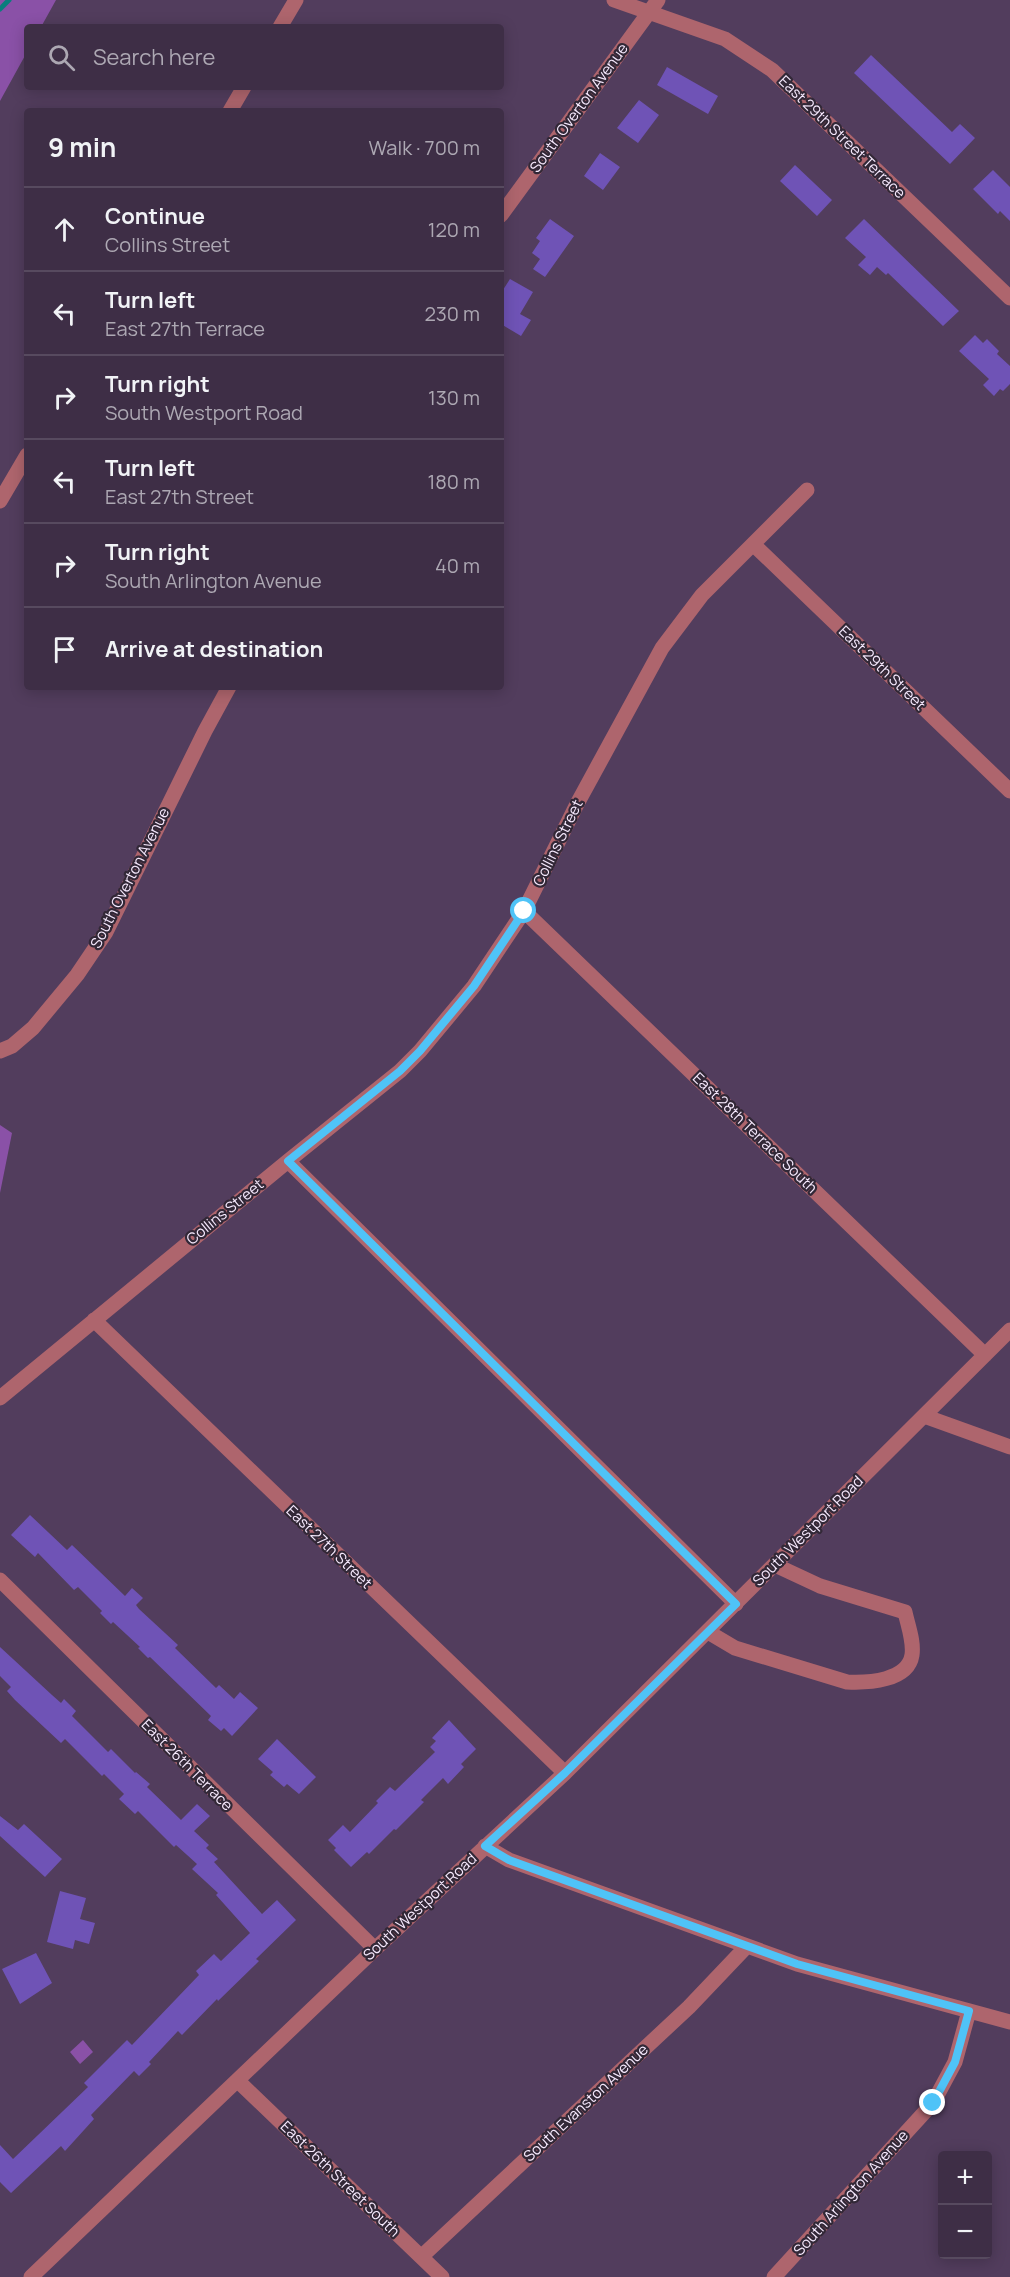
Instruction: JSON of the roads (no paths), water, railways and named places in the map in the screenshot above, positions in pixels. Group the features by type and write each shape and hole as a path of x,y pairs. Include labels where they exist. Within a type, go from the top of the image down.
{"street":[{"path":"282,24 296,0"},
{"name":"East 29th Street Terrace","path":"614,0 654,6 725,39 772,70 1010,298"},
{"name":"South Overton Avenue","path":"504,211 654,6"},
{"path":"232,108 242,90"},
{"path":"0,501 24,460"},
{"name":"Collins Street","path":"0,1398 400,1071 420,1051 474,986 524,911 577,804 662,648 702,595 807,490"},
{"name":"East 29th Street","path":"754,545 1010,791"},
{"name":"South Overton Avenue","path":"2,1050 33,1028 77,975 106,932 227,690"},
{"name":"East 28th Terrace South","path":"524,911 985,1354"},
{"path":"288,1161 736,1604"},
{"name":"East 27th Street","path":"94,1320 565,1773"},
{"name":"South Westport Road","path":"31,2277 375,1949 565,1773 1010,1329"},
{"path":"924,1416 1010,1447"},
{"path":"708,1632 735,1648 847,1682 865,1683 880,1680 897,1674 907,1667 912,1657 912,1646 905,1612 820,1586 775,1565"},
{"name":"East 26th Terrace","path":"0,1580 375,1949"},
{"path":"485,1846 509,1860 797,1964 1010,2022"},
{"name":"South Evanston Avenue","path":"421,2257 689,2007 747,1946"},
{"name":"South Arlington Avenue","path":"774,2277 933,2103 955,2062 969,2011"},
{"name":"East 26th Street South","path":"238,2081 442,2277"}],"waterway":[{"path":"0,9 9,0"}]}
